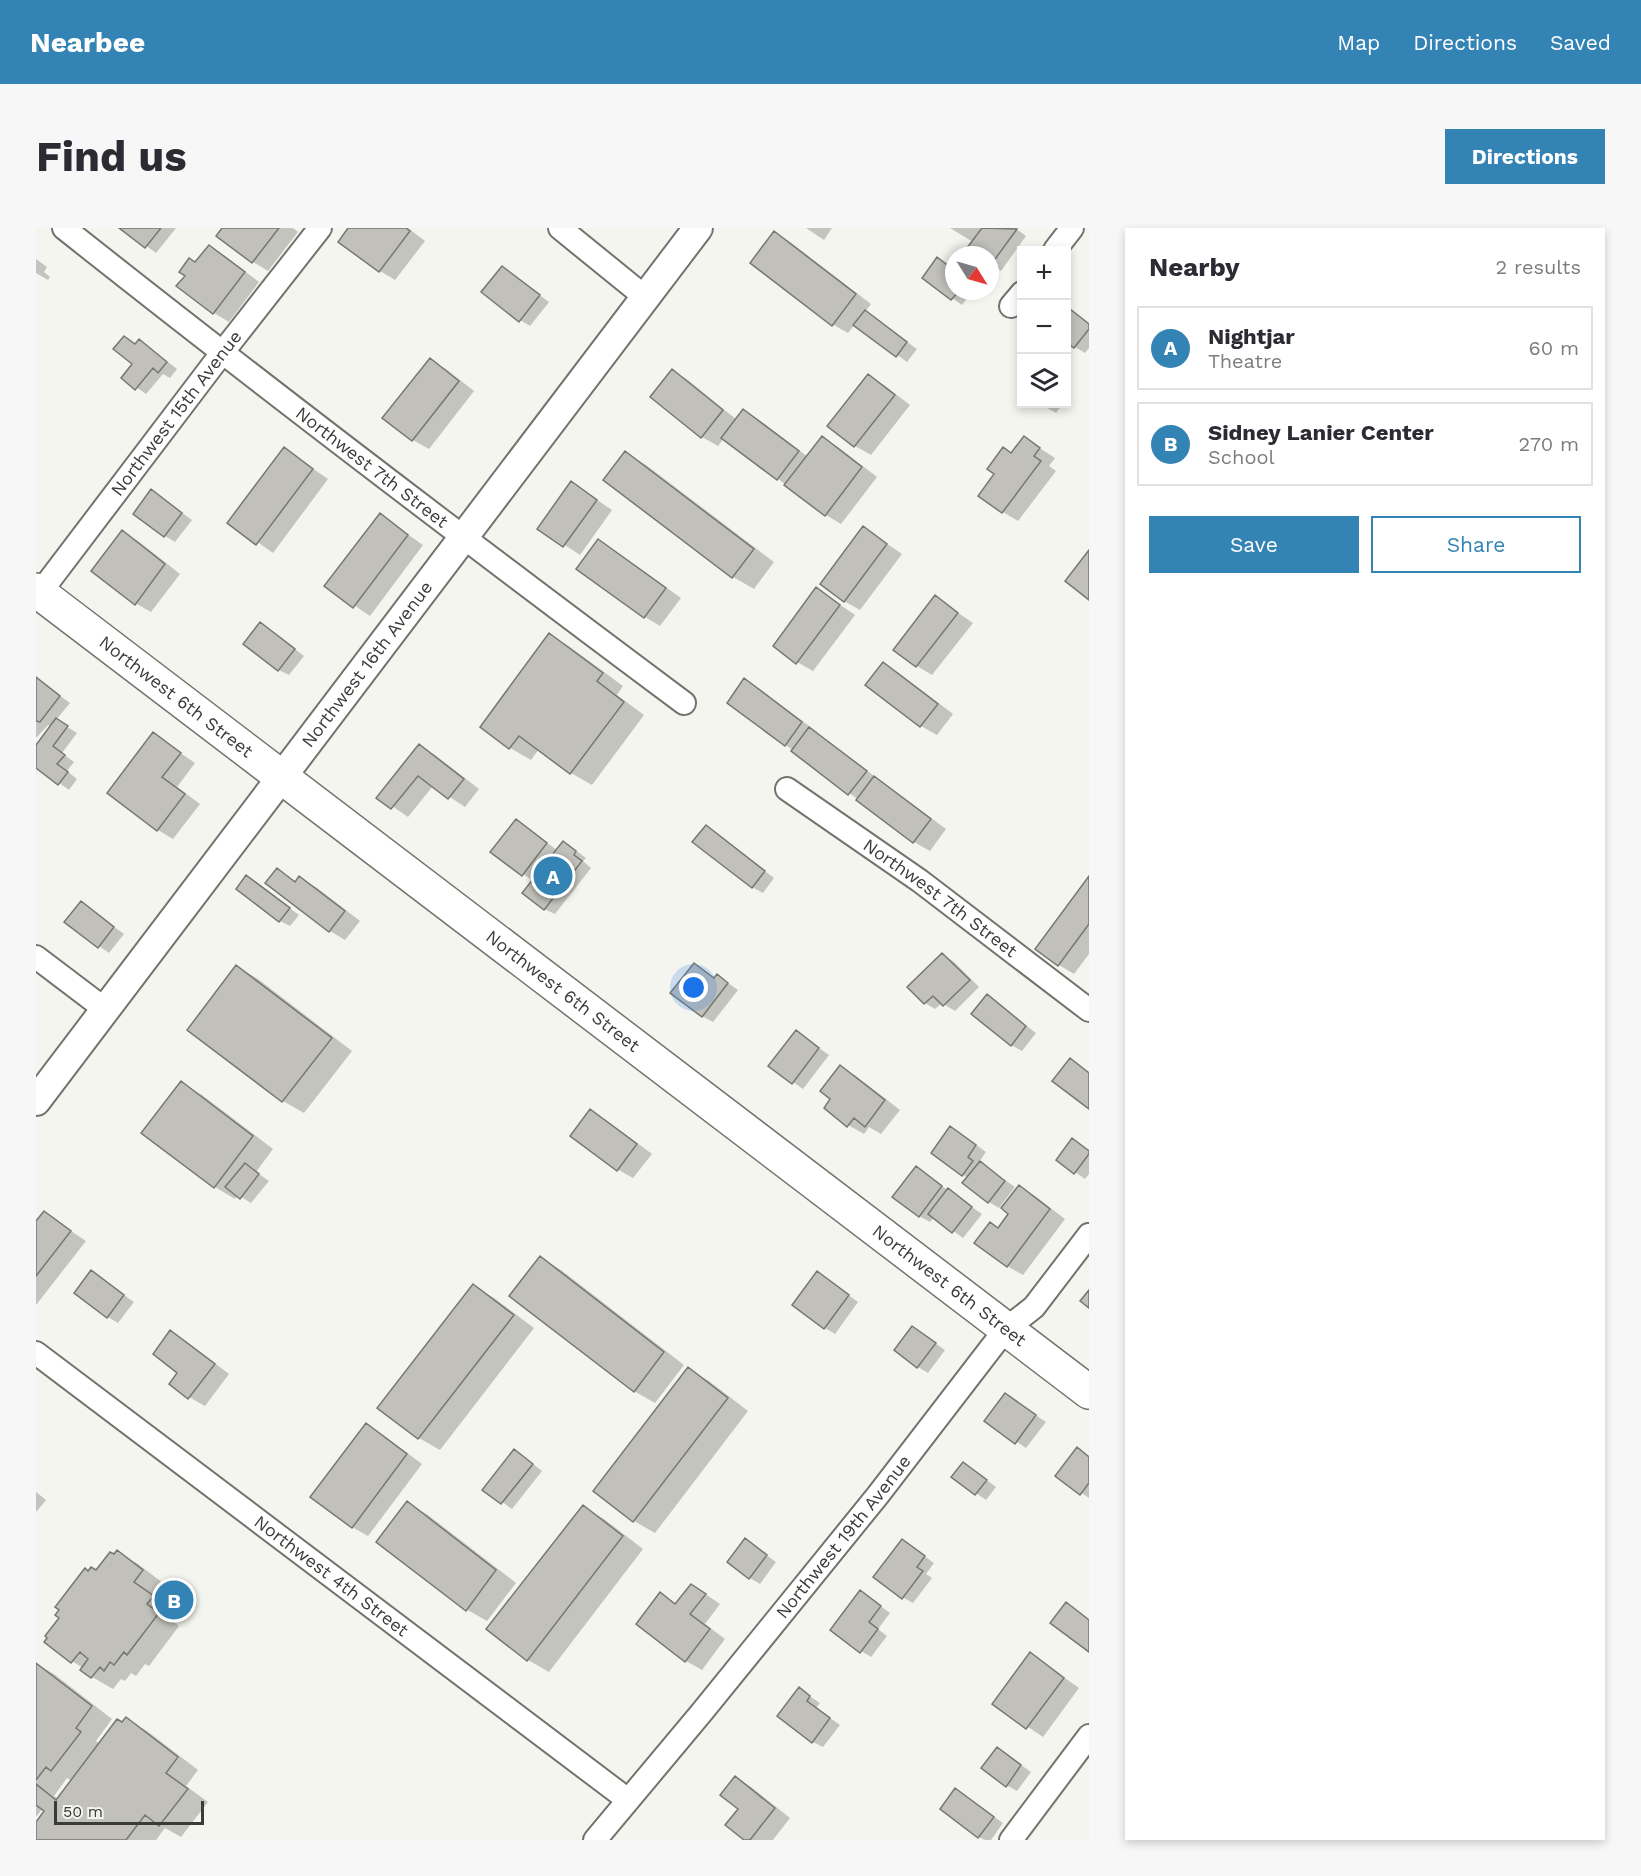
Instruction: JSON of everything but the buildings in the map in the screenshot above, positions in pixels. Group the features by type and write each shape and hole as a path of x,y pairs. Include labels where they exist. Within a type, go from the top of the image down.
{"main road":[{"name":"Northwest 6th Street","path":"37,594 1089,1392"}],"street":[{"name":"Northwest 7th Street","path":"64,228 464,539 684,703"},
{"name":"Northwest 15th Avenue","path":"37,594 320,228"},
{"path":"560,228 645,297"},
{"name":"Northwest 16th Avenue","path":"36,1101 698,228"},
{"path":"1058,246 1072,228"},
{"name":"Northwest 7th Street","path":"788,789 920,881 1089,1010"},
{"path":"36,957 106,1010"},
{"name":"Northwest 19th Avenue","path":"595,1840 878,1495 1006,1329 1034,1307 1089,1235"},
{"name":"Northwest 4th Street","path":"36,1353 628,1800"},
{"path":"1011,1840 1089,1736"}],"place":[{"name":"Nightjar","path":"553,876"},
{"name":"Sidney Lanier Center","path":"174,1600"}]}
